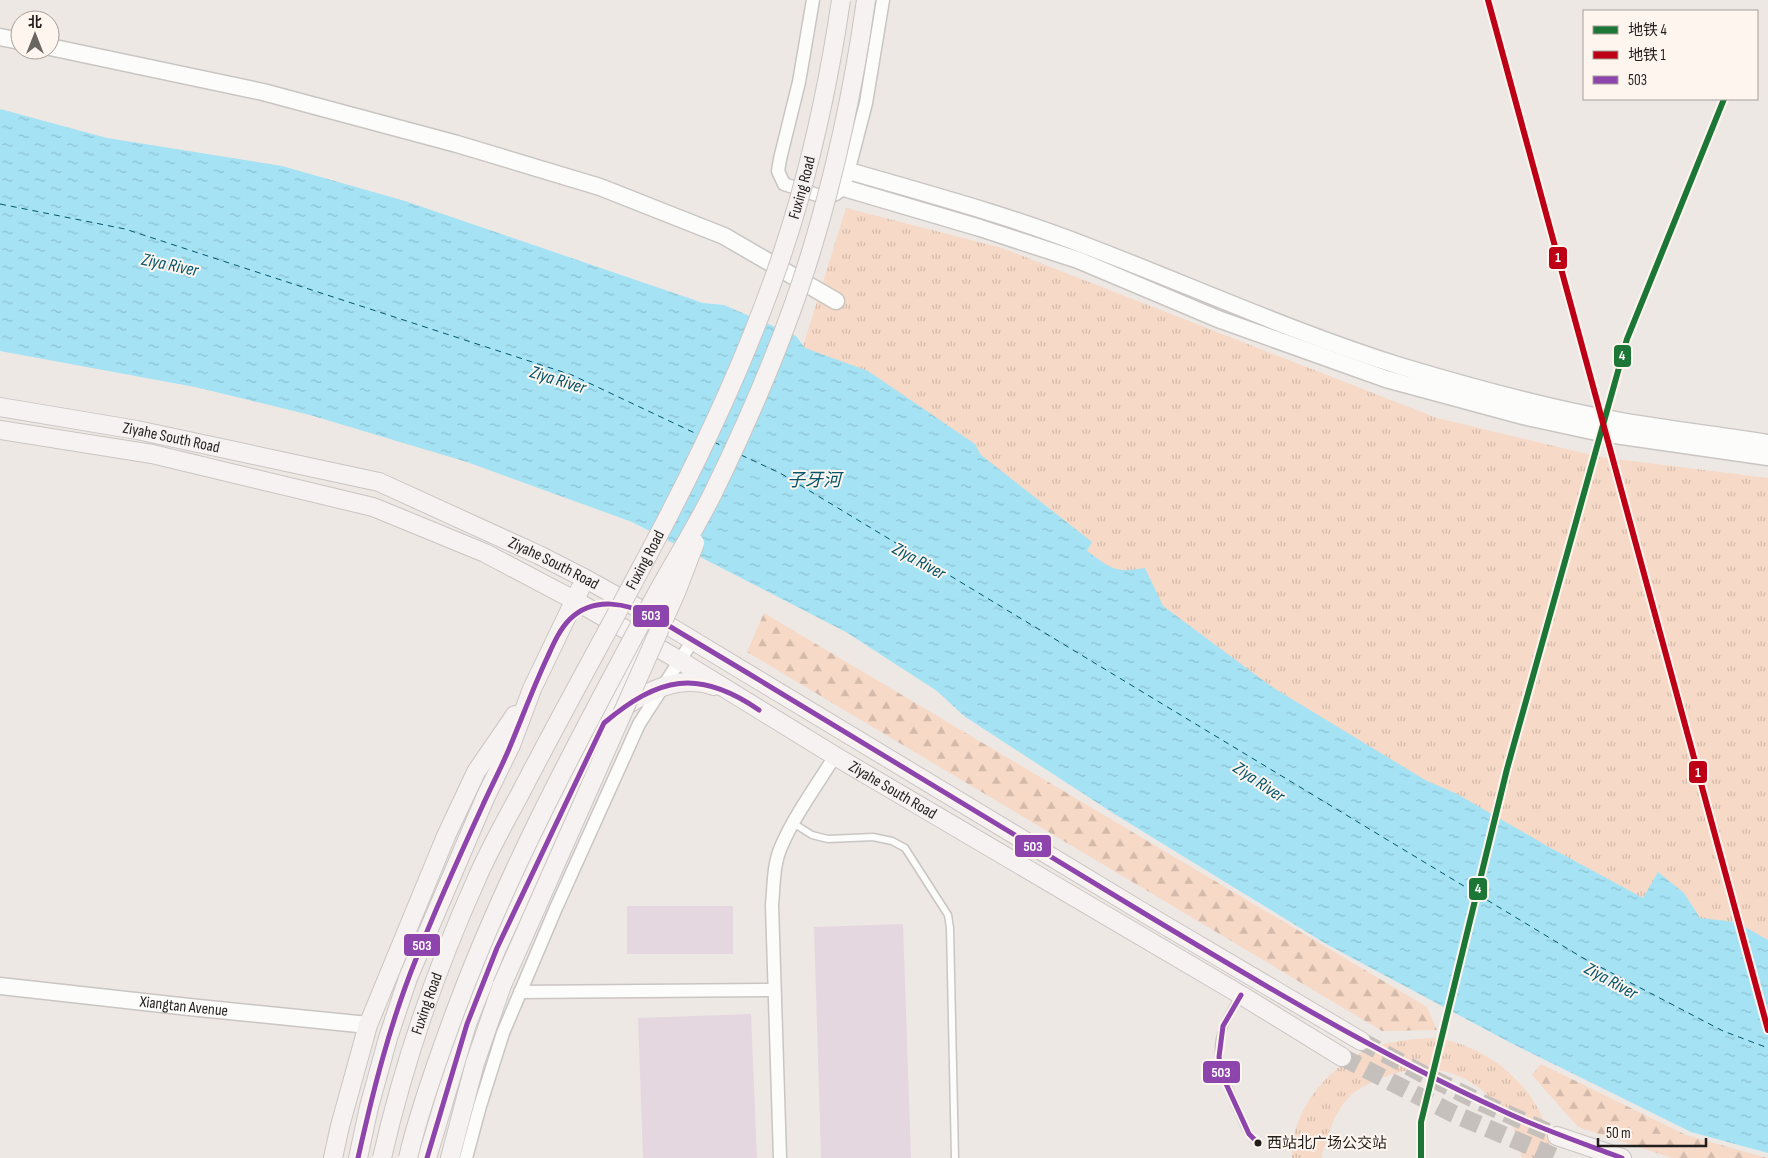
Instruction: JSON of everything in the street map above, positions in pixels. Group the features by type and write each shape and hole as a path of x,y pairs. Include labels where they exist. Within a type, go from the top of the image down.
{"main road":[{"name":"Fuxing Road","path":"382,1158 397,1094 416,1032 440,966 478,876 671,511 737,372 770,285 797,204 815,136 841,0"},
{"name":"Fuxing Road","path":"408,1158 441,1050 470,972 503,896 592,716 658,591 712,495 748,420 772,362 811,252 824,206 859,50 866,0"},
{"name":"Ziyahe South Road","path":"0,407 137,430 379,482 539,555 586,579 693,640 1042,852 1361,1041"},
{"name":"Ziyahe South Road","path":"0,430 152,454 373,507 484,553 581,604 679,660 835,756 1240,994 1342,1057"},
{"path":"450,1158 475,1063 502,985 678,590 712,495"},
{"path":"358,1158 369,1107 408,978 486,796 511,745 532,689 557,636 581,604 586,579"},
{"path":"427,1158 467,1024 497,948 643,640 647,613 618,604 581,604"},
{"path":"604,724 618,710 647,692 676,682 698,682 731,692"},
{"path":"333,1158 368,1025 446,836 476,772 532,689"},
{"path":"1557,1136 1622,1158"}],"street":[{"path":"814,0 799,82 778,171 784,184 826,198 844,188 849,171 866,103 884,0"},
{"path":"60,50 263,92 456,144 600,187 724,236 836,301"},
{"path":"849,171 984,209 1082,244 1283,325 1397,365 1456,383 1525,401 1614,420 1768,443"},
{"path":"844,188 971,225 1078,260 1218,319 1386,379 1514,414 1601,434 1768,458"},
{"path":"466,1158 500,1042 619,766 639,724 693,640"},
{"path":"780,1158 772,905 776,868 780,848 793,823 835,756"},
{"name":"Xiangtan Avenue","path":"0,986 368,1025"},
{"path":"520,992 774,990"}],"lane":[{"path":"793,823 812,835 828,839 873,837 892,840 906,848 948,915 950,928 955,1158"},
{"path":"1240,994 1223,1026 1219,1057 1222,1075 1249,1134 1259,1144"}],"green space":[{"path":"846,208 1002,248 1437,418 1600,457 1768,478 1768,978 1502,868 792,382"},
{"path":"764,613 1427,1007 1437,1030 1382,1031 747,652"},
{"path":"1434,1038 1454,1042 1487,1056 1513,1076 1534,1101 1541,1116 1547,1131 1551,1158 1522,1158 1511,1123 1485,1092 1457,1075 1425,1069 1408,1070 1390,1075 1359,1089 1344,1102 1336,1116 1327,1138 1322,1158 1292,1158 1294,1134 1300,1118 1313,1094 1332,1073 1354,1056 1382,1044"},
{"path":"1541,1064 1686,1135 1767,1158 1672,1158 1578,1127 1532,1075"}],"water":[{"name":"子牙河","path":"0,109 107,138 282,166 405,201 703,303 724,305 796,336 805,348 868,371 975,444 981,455 1092,542 1087,551 1095,557 1108,566 1120,570 1145,568 1163,606 1272,687 1425,780 1457,794 1643,898 1658,872 1684,893 1700,918 1736,922 1768,940 1768,1153 1691,1132 1509,1042 1328,945 1116,815 964,716 937,691 846,632 632,522 467,462 310,415 195,387 0,351"}],"building":[{"path":"627,906 733,906 733,954 627,954"},
{"path":"903,924 911,1158 821,1158 814,927"},
{"path":"751,1014 757,1158 643,1158 638,1018"}],"ferry route":[{"path":"0,204 125,229 572,375 699,435"},
{"path":"714,442 726,448"},
{"path":"741,455 780,473 1583,958 1723,1031 1768,1048"}],"tunnel":[{"path":"1361,1041 1478,1101 1557,1136"},
{"path":"1342,1057 1454,1114 1558,1158"}],"metro line":[{"name":"1","path":"1488,0 1768,1030"},
{"name":"4","path":"1421,1158 1421,1122 1507,769 1627,339 1724,100"}],"transit line":[{"name":"503","path":"358,1158 383,1057 407,983 440,901 506,756 549,653 559,633 570,619 589,607 611,604 633,608 654,617 1314,1014 1408,1064 1517,1118 1622,1158"},
{"name":"503","path":"427,1158 467,1024 497,948 604,723 643,696 661,688 679,684 698,684 717,688 759,710"},
{"name":"503","path":"1241,995 1223,1026 1219,1057 1222,1075 1249,1134 1259,1144"}],"place":[{"name":"西站北广场公交站","path":"1258,1143"}],"water label":[{"name":"Ziya River","path":"170,265"},
{"name":"Ziya River","path":"558,380"},
{"name":"Ziya River","path":"919,561"},
{"name":"Ziya River","path":"1259,782"},
{"name":"Ziya River","path":"1611,981"}]}
